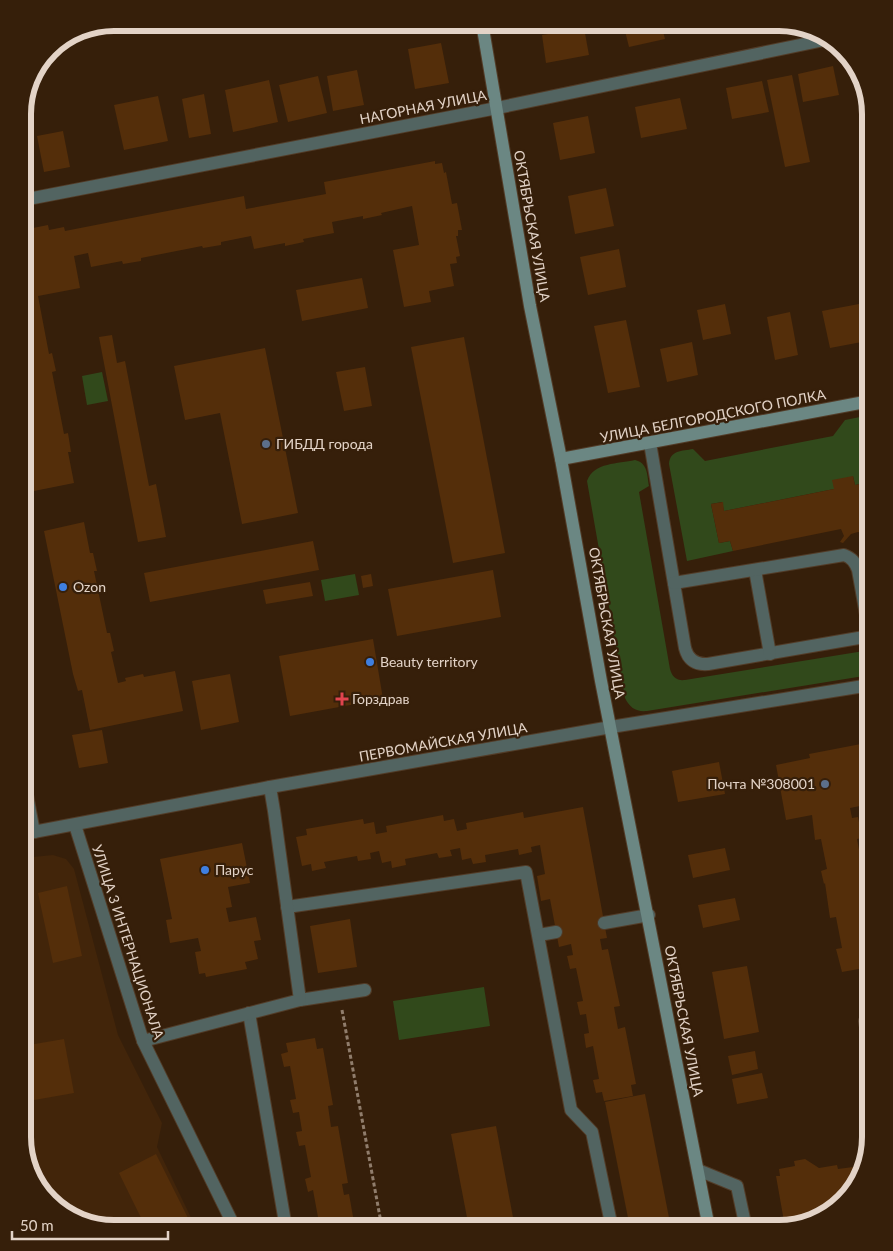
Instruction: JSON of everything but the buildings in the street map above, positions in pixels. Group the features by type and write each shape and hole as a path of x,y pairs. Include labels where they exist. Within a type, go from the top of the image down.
{"street":[{"name":"ОКТЯБРЬСКАЯ УЛИЦА","path":"483,31 530,306 707,1220"},
{"name":"НАГОРНАЯ УЛИЦА","path":"31,198 497,108 817,41"},
{"name":"УЛИЦА БЕЛГОРОДСКОГО ПОЛКА","path":"561,459 862,403"},
{"path":"650,443 686,655 690,660 702,665 862,638"},
{"path":"674,583 844,555 856,563 862,592"},
{"path":"755,570 770,654"},
{"name":"ПЕРВОМАЙСКАЯ УЛИЦА","path":"31,832 611,726 862,686"},
{"path":"270,788 300,1000"},
{"name":"УЛИЦА 3 ИНТЕРНАЦИОНАЛА","path":"75,825 143,1041 231,1220"},
{"path":"287,907 526,872 571,1110 592,1132 610,1220"},
{"path":"604,924 649,916"},
{"path":"539,935 556,932"},
{"path":"143,1041 300,1000 365,990"},
{"path":"249,1013 285,1220"},
{"path":"698,1170 738,1186 744,1220"}],"path":[{"path":"339,994 381,1220"}],"shaded area":[{"path":"53,855 66,859 74,869 118,1035 162,1123 157,1147 192,1220 109,1220 98,1218 68,1206 52,1191 42,1178 34,1158 31,1137 31,857"}],"green space":[{"path":"102,372 108,401 87,405 82,376"},
{"path":"862,417 862,484 855,485 853,476 834,489 724,511 722,502 711,504 719,543 730,541 733,551 687,561 669,464 674,454 693,449 705,461 833,436 845,420"},
{"path":"635,460 645,467 647,474 649,486 639,492 670,669 675,678 685,680 862,651 862,676 647,711 640,711 631,707 625,698 587,481 595,470 614,463"},
{"path":"355,574 359,595 325,601 321,580"},
{"path":"484,987 490,1026 399,1040 393,1001"}],"place":[{"name":"ГИБДД города","path":"266,444"},
{"name":"Ozon","path":"63,587"},
{"name":"Beauty territory","path":"370,662"},
{"name":"Горздрав","path":"342,699"},
{"name":"Почта №308001","path":"825,784"},
{"name":"Парус","path":"205,870"}]}
